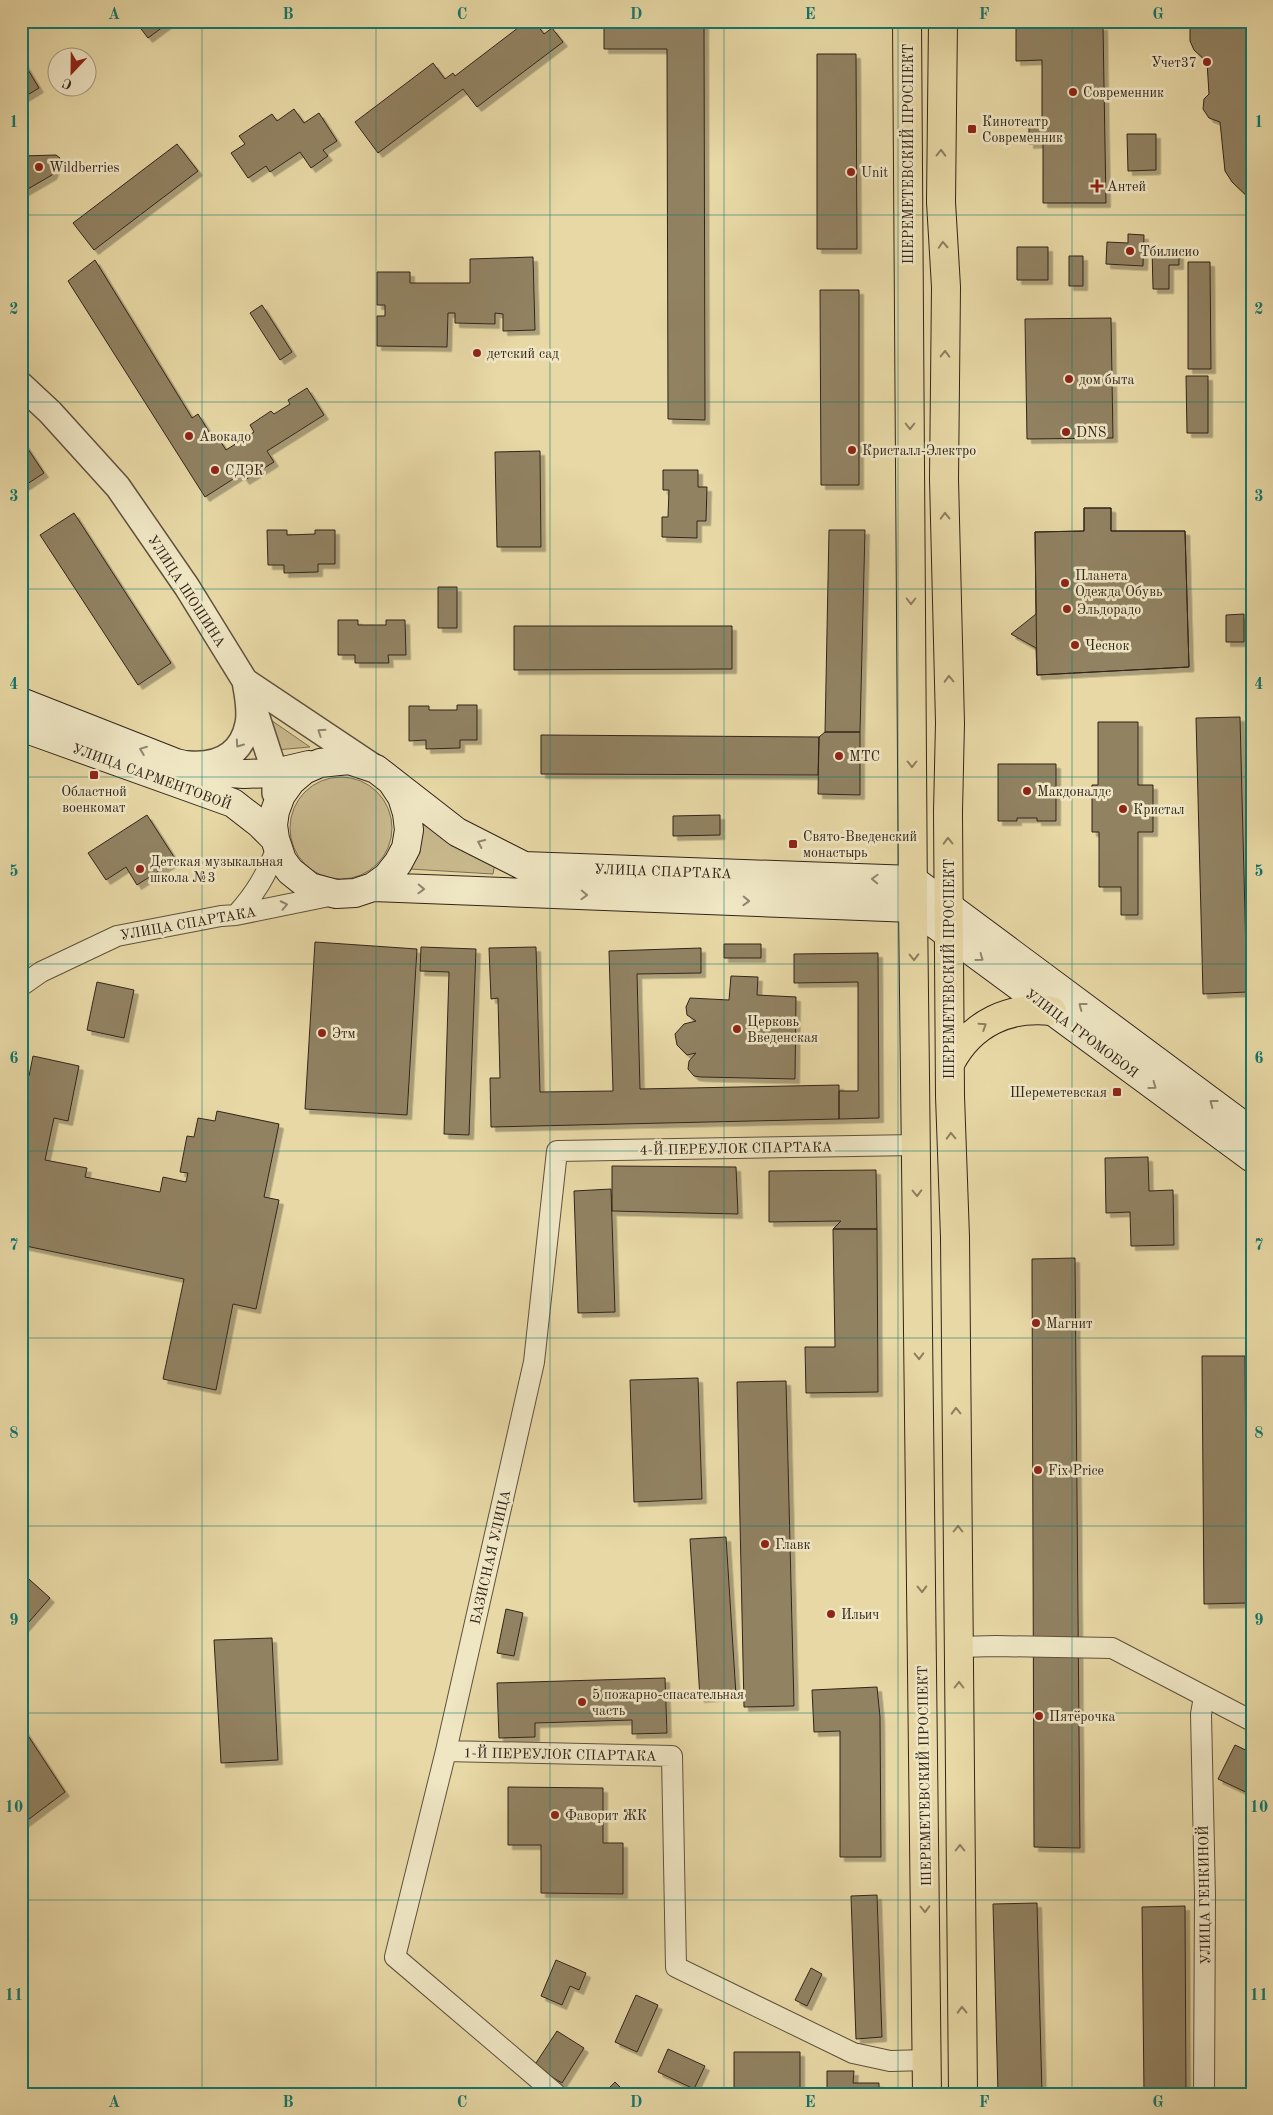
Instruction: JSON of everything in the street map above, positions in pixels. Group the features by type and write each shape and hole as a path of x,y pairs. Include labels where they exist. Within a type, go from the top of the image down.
{"main road":[{"name":"ШЕРЕМЕТЕВСКИЙ ПРОСПЕКТ","path":"907,21 913,908 927,2094"},
{"name":"ШЕРЕМЕТЕВСКИЙ ПРОСПЕКТ","path":"943,21 941,202 946,288 944,479 950,723 948,812 963,2094"},
{"path":"909,286 946,288"},
{"path":"910,481 944,479"},
{"name":"УЛИЦА САРМЕНТОВОЙ","path":"21,702 176,763 215,772 244,774 276,773 320,763"},
{"name":"УЛИЦА САРМЕНТОВОЙ","path":"21,728 233,803 260,824 276,843"},
{"path":"348,760 384,776 402,797 407,813 409,830 406,848 398,864 387,877 373,887 355,893 336,894 310,887 299,880 282,860 276,843 273,825 275,811 281,795 291,781 304,770 320,763 348,760"},
{"name":"УЛИЦА СПАРТАКА","path":"384,776 457,832 524,866 913,880"},
{"path":"913,880 949,908"},
{"name":"УЛИЦА СПАРТАКА","path":"373,887 913,908"},
{"name":"УЛИЦА ГРОМОБОЯ","path":"913,908 1252,1158"},
{"name":"УЛИЦА ГРОМОБОЯ","path":"949,908 1252,1132"},
{"path":"951,1062 958,1049 972,1033 991,1021 1018,1010 1052,1011"},
{"path":"920,1459 957,1459"},
{"path":"927,2060 962,2059"}],"street":[{"name":"УЛИЦА ШОШИНА","path":"21,385 50,412 118,487 187,587 245,681 384,776"},
{"path":"176,763 197,765 212,763 230,757 242,742 248,723 245,681"},
{"path":"245,681 276,773 275,811"},
{"path":"236,915 253,898 264,878 276,843"},
{"name":"УЛИЦА СПАРТАКА","path":"21,986 41,972 117,936 221,916 236,915 336,894"},
{"name":"4-Й ПЕРЕУЛОК СПАРТАКА","path":"557,1151 916,1145"},
{"name":"БАЗИСНАЯ УЛИЦА","path":"556,2094 395,1957 446,1752 534,1362 557,1151"},
{"path":"958,1647 1112,1648 1252,1721"},
{"name":"УЛИЦА ГЕНКИНОЙ","path":"1204,1697 1201,1714 1205,1895 1204,2094"},
{"name":"1-Й ПЕРЕУЛОК СПАРТАКА","path":"446,1752 672,1756 676,1967 853,2053 890,2061 927,2060"}],"shaded area":[{"path":"265,716 310,747 276,750"},
{"path":"341,777 360,781 377,792 388,809 392,828 388,847 377,864 360,875 341,879 322,875 305,864 294,847 290,828 294,809 305,792 322,781"},
{"path":"422,824 495,863 493,874 410,869 420,852"}],"building":[{"path":"135,21 171,21 148,38"},
{"path":"527,21 534,21 544,34 552,28 563,42 477,107 463,89 378,153 355,122 433,63 445,79 453,73 455,76"},
{"path":"604,21 704,21 705,420 668,419 667,49 604,49"},
{"path":"1190,21 1252,21 1252,209 1249,198 1232,182 1225,171 1220,122 1209,118 1203,109 1204,99 1209,94 1207,62 1194,50 1190,41"},
{"name":"Современник","path":"1103,26 1106,203 1043,203 1043,143 1029,144 1029,123 1042,123 1042,60 1016,61 1016,27"},
{"path":"817,54 856,54 857,249 817,249"},
{"path":"21,58 39,88 21,99"},
{"path":"294,109 304,123 319,113 337,141 323,150 328,156 311,168 300,152 270,172 266,166 248,178 231,153 245,144 239,136 272,114 277,121"},
{"path":"1127,134 1156,134 1156,170 1128,171"},
{"path":"177,144 198,171 94,250 73,223"},
{"name":"Wildberries","path":"56,155 60,158 52,175 21,193 21,156"},
{"path":"1128,234 1144,235 1143,266 1106,264 1107,242 1128,243"},
{"path":"1017,247 1048,247 1048,280 1017,280"},
{"path":"1152,248 1179,248 1179,265 1169,265 1169,289 1153,289"},
{"path":"1069,256 1083,256 1083,286 1069,286"},
{"path":"533,257 535,330 503,331 503,314 495,313 495,324 455,323 455,313 448,313 447,347 377,346 377,316 385,316 385,305 377,305 377,272 410,272 410,283 470,283 470,259"},
{"path":"95,260 192,418 198,414 211,435 215,433 226,450 254,432 250,425 271,411 274,414 290,404 288,400 307,388 324,415 267,451 274,462 245,480 241,474 205,497 68,281"},
{"path":"1188,262 1210,262 1211,369 1188,369"},
{"path":"820,290 859,290 859,485 821,485"},
{"path":"262,305 292,352 280,360 250,313"},
{"name":"дом быта","path":"1111,318 1113,438 1027,439 1025,319"},
{"path":"1186,376 1208,376 1208,433 1187,433"},
{"path":"24,443 44,473 21,488 21,444"},
{"path":"540,451 541,547 497,547 495,452"},
{"path":"663,470 698,470 698,487 707,487 706,521 697,521 697,538 662,537 662,517 668,517 669,490 663,490"},
{"path":"1084,508 1111,508 1111,531 1185,531 1189,667 1037,675 1035,532 1084,531"},
{"path":"1084,508 1111,508 1111,531 1185,531 1189,667 1037,675 1036,648 1011,634 1036,614 1035,532 1084,531"},
{"path":"74,513 171,663 138,685 40,535"},
{"path":"267,530 287,530 287,535 315,534 315,530 335,530 335,564 318,564 318,572 284,573 284,565 268,565"},
{"path":"829,530 865,530 860,732 825,732"},
{"path":"438,587 457,587 457,628 438,628"},
{"path":"1244,614 1244,642 1226,642 1226,615"},
{"path":"338,620 358,620 358,625 386,625 386,620 405,620 406,655 388,655 389,663 355,663 355,655 338,655"},
{"path":"514,626 732,626 732,669 514,670"},
{"path":"457,705 477,705 477,740 460,740 460,748 426,749 426,740 409,741 409,706 429,706 429,710 457,710"},
{"path":"1240,717 1247,992 1203,994 1196,718"},
{"name":"Кристал","path":"1098,722 1138,722 1138,785 1153,785 1153,832 1138,832 1138,915 1121,915 1121,887 1099,887 1099,832 1092,832 1092,785 1098,785"},
{"name":"МТС","path":"825,732 860,732 860,795 818,794 819,737"},
{"path":"541,735 819,737 818,775 541,774"},
{"name":"Макдоналдс","path":"998,764 1056,764 1056,821 1037,821 1037,818 1017,818 1017,821 998,821"},
{"name":"Детская музыкальная школа №3","path":"147,815 176,860 137,885 126,867 106,880 88,853"},
{"path":"720,815 720,835 673,836 673,816"},
{"path":"315,942 417,949 407,1115 305,1109"},
{"path":"724,944 761,944 761,958 724,958"},
{"path":"421,947 476,949 469,1135 444,1134 449,972 420,971"},
{"path":"536,947 540,1092 613,1091 609,951 701,948 701,973 637,974 640,1089 839,1085 839,1119 491,1127 490,1078 500,1078 498,998 491,999 489,948"},
{"path":"878,953 879,1118 839,1119 839,1091 858,1091 858,982 794,983 794,954"},
{"name":"Церковь Введенская","path":"731,976 758,977 757,995 796,997 795,1079 701,1077 694,1076 688,1069 689,1061 696,1053 687,1055 677,1045 675,1034 684,1024 696,1021 687,1015 686,1007 690,998 729,1000"},
{"path":"97,982 134,990 124,1038 87,1030"},
{"path":"33,1056 79,1066 68,1121 54,1118 45,1160 87,1168 85,1177 160,1192 163,1177 186,1182 188,1173 180,1172 187,1136 194,1137 198,1118 215,1121 217,1111 279,1124 264,1197 279,1200 256,1309 233,1304 216,1390 163,1379 184,1279 21,1245 21,1074 29,1076"},
{"path":"1148,1157 1149,1191 1173,1190 1174,1245 1131,1246 1130,1212 1106,1213 1105,1158"},
{"path":"612,1166 736,1167 738,1214 612,1211"},
{"path":"876,1170 877,1229 833,1229 841,1221 769,1222 769,1171"},
{"path":"611,1189 615,1312 578,1313 574,1191"},
{"path":"833,1229 877,1229 878,1392 806,1393 805,1347 835,1347"},
{"path":"1075,1258 1080,1848 1034,1847 1032,1259"},
{"path":"1202,1356 1245,1356 1247,1603 1204,1604"},
{"path":"698,1378 702,1499 634,1502 630,1380"},
{"name":"Главк","path":"786,1381 794,1706 744,1707 737,1382"},
{"path":"726,1537 736,1695 700,1698 690,1539"},
{"path":"21,1572 50,1598 21,1631"},
{"path":"506,1609 523,1613 514,1656 497,1653"},
{"path":"272,1638 278,1760 221,1763 214,1640"},
{"name":"5 пожарно-спасательная часть","path":"665,1678 667,1733 632,1734 632,1720 535,1723 535,1737 499,1738 497,1683"},
{"path":"877,1687 880,1717 881,1857 840,1857 840,1731 814,1732 812,1690"},
{"path":"21,1725 65,1792 21,1825"},
{"path":"1235,1745 1252,1753 1252,1795 1218,1779"},
{"name":"Фаворит ЖК","path":"508,1787 603,1788 603,1843 623,1843 623,1894 541,1893 541,1845 508,1845"},
{"path":"877,1895 882,2037 856,2039 851,1896"},
{"path":"1037,1903 1042,2094 998,2094 993,1904"},
{"path":"1185,1906 1186,2094 1144,2094 1142,1907"},
{"path":"556,1960 586,1973 579,1990 570,1986 562,2005 541,1996"},
{"path":"811,1968 822,1974 807,2006 795,2000"},
{"path":"636,1995 658,2005 637,2052 615,2042"},
{"path":"557,2031 584,2048 562,2083 534,2066"},
{"path":"668,2049 705,2066 694,2089 658,2072"},
{"path":"734,2052 800,2052 800,2090 734,2090"},
{"path":"827,2071 854,2071 853,2083 879,2083 879,2094 827,2094"},
{"path":"615,2082 627,2094 603,2094"}],"place":[{"name":"Учет37","path":"1207,62"},
{"name":"Современник","path":"1073,92"},
{"name":"Кинотеатр Современник","path":"972,129"},
{"name":"Wildberries","path":"39,167"},
{"name":"Unit","path":"851,172"},
{"name":"Антей","path":"1097,186"},
{"name":"Тбилисио","path":"1130,251"},
{"name":"детский сад","path":"477,353"},
{"name":"дом быта","path":"1069,379"},
{"name":"DNS","path":"1066,432"},
{"name":"Авокадо","path":"189,436"},
{"name":"Кристалл-Электро","path":"852,450"},
{"name":"СДЭК","path":"215,470"},
{"name":"Планета Одежда Обувь","path":"1065,583"},
{"name":"Эльдорадо","path":"1067,609"},
{"name":"Чеснок","path":"1075,645"},
{"name":"МТС","path":"839,756"},
{"name":"Областной военкомат","path":"94,775"},
{"name":"Макдоналдс","path":"1027,791"},
{"name":"Кристал","path":"1123,809"},
{"name":"Свято-Введенский монастырь","path":"793,844"},
{"name":"Детская музыкальная школа №3","path":"140,869"},
{"name":"Церковь Введенская","path":"737,1029"},
{"name":"Этм","path":"322,1033"},
{"name":"Шереметевская","path":"1117,1092"},
{"name":"Магнит","path":"1036,1323"},
{"name":"Fix Price","path":"1038,1470"},
{"name":"Главк","path":"765,1544"},
{"name":"Ильич","path":"831,1614"},
{"name":"5 пожарно-спасательная часть","path":"582,1702"},
{"name":"Пятёрочка","path":"1039,1716"},
{"name":"Фаворит ЖК","path":"555,1815"}]}
